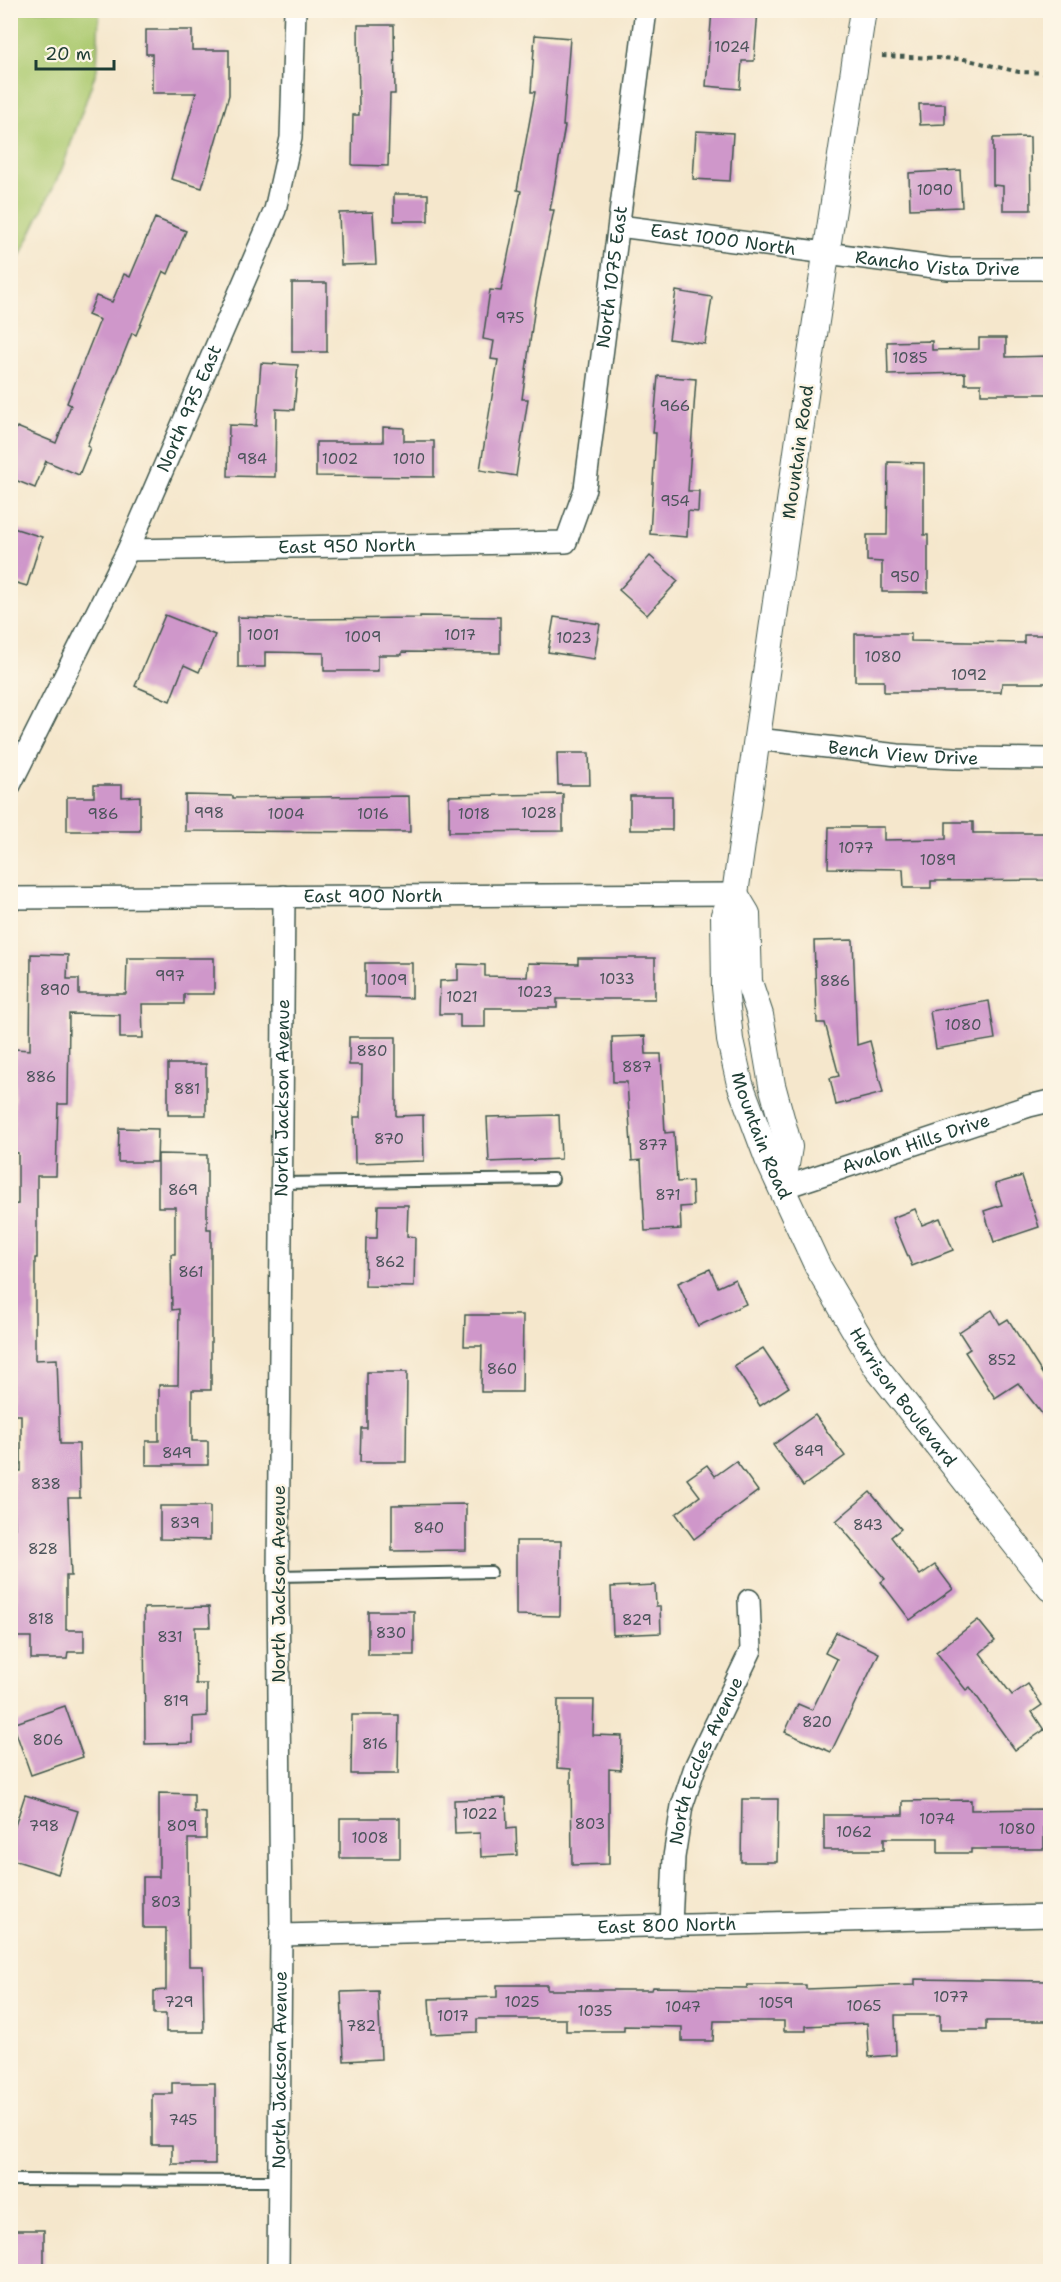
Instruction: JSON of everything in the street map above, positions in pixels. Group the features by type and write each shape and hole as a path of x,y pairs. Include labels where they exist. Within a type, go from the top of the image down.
{"street":[{"name":"North 975 East","path":"10,785 128,550 275,210 291,138 294,10"},
{"name":"North 1075 East","path":"566,542 585,489 646,10"},
{"name":"Mountain Road","path":"783,1188 768,1159 740,1084 730,1040 725,987 724,915 735,894 862,10"},
{"name":"East 1000 North","path":"619,226 826,254"},
{"name":"Rancho Vista Drive","path":"826,254 948,269 1050,269"},
{"name":"East 950 North","path":"128,550 566,542"},
{"name":"Bench View Drive","path":"757,739 898,755 1050,759"},
{"name":"Mountain Road","path":"735,894 747,914 749,982 760,1015 772,1085 789,1147 783,1188"},
{"name":"East 900 North","path":"10,898 735,894"},
{"name":"North Jackson Avenue","path":"279,2271 281,1935 278,1576 284,896"},
{"name":"Avalon Hills Drive","path":"783,1188 1050,1101"},
{"name":"Harrison Boulevard","path":"783,1188 818,1267 878,1368 1050,1588"},
{"name":"North Eccles Avenue","path":"671,1925 674,1857 682,1806 695,1767 751,1650 749,1600"},
{"name":"East 800 North","path":"281,1935 1050,1916"}],"lane":[{"path":"282,1183 553,1179"},
{"path":"278,1576 491,1572"},
{"path":"10,2180 279,2181"}],"path":[{"path":"856,54 902,58 964,59 1019,72 1050,73"}],"green space":[{"path":"11,10 99,11 97,69 62,169 11,274"}],"building":[{"path":"712,10 758,10 754,61 742,61 740,89 706,86"},
{"path":"358,25 394,25 395,94 390,94 388,166 352,165 353,115 359,115"},
{"path":"146,30 192,30 192,50 229,50 229,95 202,188 171,179 196,93 152,93 152,54 146,54"},
{"path":"535,35 570,38 563,126 565,126 550,210 554,210 536,299 522,399 528,399 516,476 480,470 498,360 491,359 494,341 483,339 490,290 501,291 521,191 517,190 535,92 531,92"},
{"path":"919,104 945,104 945,124 920,125"},
{"path":"696,131 733,133 730,181 693,179"},
{"path":"1030,137 1031,210 1003,210 1003,186 993,185 993,138"},
{"path":"960,170 962,207 910,209 909,173"},
{"path":"394,194 428,194 428,221 394,221"},
{"path":"373,212 376,264 341,265 339,213"},
{"path":"155,218 186,231 168,274 163,271 136,335 132,333 87,446 90,448 79,475 46,461 35,488 10,478 10,442 17,427 56,443 71,405 67,403 100,320 88,315 96,296 112,302 124,274 130,277"},
{"path":"292,283 327,283 327,352 292,352"},
{"path":"676,291 712,297 705,344 669,339"},
{"path":"979,338 1006,338 1006,357 1050,356 1050,394 981,394 981,384 965,384 965,373 888,375 887,342 932,341 932,350 979,349"},
{"path":"261,363 298,365 294,410 276,409 275,477 228,476 229,425 256,426"},
{"path":"658,376 696,379 688,491 699,491 698,512 688,511 687,537 650,534 656,433 653,433"},
{"path":"383,427 404,428 404,441 434,441 434,477 316,476 316,442 383,442"},
{"path":"888,462 924,463 924,535 928,535 928,592 882,592 882,562 867,561 867,535 887,535"},
{"path":"10,527 42,537 27,586 10,581"},
{"path":"650,556 678,581 647,615 619,590"},
{"path":"165,615 215,635 199,672 184,665 170,701 135,686"},
{"path":"420,616 500,617 500,653 402,652 402,655 378,655 378,671 324,671 324,653 265,652 265,667 238,667 238,617 301,619 420,618"},
{"path":"554,617 600,624 594,659 548,652"},
{"path":"855,634 911,634 911,641 1024,643 1024,635 1050,635 1050,683 1002,683 1001,692 884,692 884,681 855,681"},
{"path":"557,753 589,753 590,785 558,785"},
{"path":"94,785 122,785 122,797 140,796 140,831 67,831 67,797 94,797"},
{"path":"563,794 563,831 449,832 449,796"},
{"path":"185,795 233,796 233,798 409,796 410,832 185,831"},
{"path":"630,796 672,796 672,830 630,830"},
{"path":"946,822 973,822 973,833 1050,833 1050,880 931,881 931,888 904,888 903,869 828,868 829,827 884,827 884,840 946,839"},
{"path":"853,940 857,1045 870,1041 883,1093 836,1105 830,1078 839,1076 825,1023 817,1023 814,941"},
{"path":"31,954 68,955 67,979 79,979 79,994 126,994 127,958 214,958 214,994 184,994 184,1004 142,1004 143,1038 120,1038 120,1015 69,1014 68,1104 58,1104 56,1176 37,1176 37,1258 35,1258 35,1360 57,1359 60,1444 79,1444 80,1498 68,1498 71,1576 66,1576 66,1630 84,1630 84,1652 68,1652 67,1659 31,1659 31,1637 15,1637 15,1601 17,1601 13,1471 21,1471 21,1415 10,1415 10,1205 18,1204 18,1153 10,1152 10,1126 14,1126 15,1049 30,1050"},
{"path":"578,958 655,958 655,999 557,999 557,1008 485,1008 485,1027 460,1027 460,1014 439,1014 440,981 458,980 458,964 485,965 485,976 527,977 528,963 578,964"},
{"path":"365,963 412,963 412,998 365,997"},
{"path":"989,1001 995,1039 936,1049 930,1011"},
{"path":"645,1036 646,1054 661,1054 665,1133 674,1132 677,1182 692,1181 693,1206 680,1207 681,1229 645,1231 641,1160 632,1161 627,1082 613,1082 612,1037"},
{"path":"349,1037 396,1037 396,1116 423,1115 424,1161 355,1163 354,1117 361,1117 362,1065 349,1065"},
{"path":"168,1064 206,1064 206,1115 168,1115"},
{"path":"559,1115 561,1159 489,1162 487,1117"},
{"path":"119,1128 158,1129 157,1162 118,1162"},
{"path":"158,1154 207,1155 207,1229 211,1229 211,1390 192,1390 192,1441 208,1441 208,1465 146,1465 146,1441 159,1441 159,1385 178,1385 179,1309 172,1310 171,1254 175,1254 175,1207 158,1207"},
{"path":"1022,1176 1039,1227 994,1242 984,1211 1002,1205 995,1184"},
{"path":"378,1205 408,1205 407,1236 415,1237 414,1287 365,1286 366,1238 377,1238"},
{"path":"915,1209 922,1225 940,1218 953,1250 912,1266 892,1218"},
{"path":"710,1269 718,1287 735,1279 746,1304 698,1326 678,1283"},
{"path":"992,1310 1000,1324 1008,1319 1050,1386 1050,1424 1018,1383 995,1398 965,1352 970,1349 959,1332"},
{"path":"465,1315 523,1315 522,1392 481,1392 482,1346 464,1346"},
{"path":"763,1348 789,1387 760,1406 734,1366"},
{"path":"367,1372 407,1372 406,1462 360,1462 361,1428 367,1428"},
{"path":"815,1415 845,1456 803,1486 773,1445"},
{"path":"736,1461 758,1491 694,1539 676,1514 700,1496 687,1479 707,1465 715,1476"},
{"path":"870,1492 901,1529 891,1537 920,1575 935,1565 953,1589 910,1620 881,1582 885,1579 836,1521"},
{"path":"466,1504 466,1550 392,1551 392,1505"},
{"path":"160,1506 210,1506 210,1540 160,1539"},
{"path":"516,1541 561,1541 560,1616 516,1615"},
{"path":"655,1585 656,1606 660,1606 661,1633 613,1635 611,1587"},
{"path":"209,1607 210,1627 195,1627 196,1684 207,1684 207,1716 193,1717 193,1743 145,1744 144,1608"},
{"path":"368,1611 414,1611 414,1655 368,1655"},
{"path":"978,1620 995,1641 980,1653 1012,1695 1028,1684 1042,1705 1032,1712 1044,1730 1015,1750 970,1687 966,1690 936,1652"},
{"path":"836,1632 879,1653 831,1752 785,1732 798,1704 812,1710 837,1659 825,1653"},
{"path":"558,1700 594,1700 593,1735 622,1736 621,1770 609,1769 609,1864 572,1865 571,1769 557,1768"},
{"path":"65,1706 83,1757 31,1775 13,1724"},
{"path":"352,1715 399,1715 398,1774 351,1774"},
{"path":"159,1793 194,1794 194,1812 206,1813 206,1839 188,1839 189,1966 203,1966 204,2032 166,2032 166,2014 154,2014 154,1991 166,1990 166,1928 143,1928 143,1877 159,1877"},
{"path":"25,1795 78,1811 58,1874 10,1859 10,1841"},
{"path":"506,1798 507,1829 516,1828 517,1855 481,1857 480,1833 455,1834 454,1800"},
{"path":"742,1799 778,1799 777,1862 741,1862"},
{"path":"971,1800 971,1810 1044,1809 1044,1849 971,1849 971,1853 938,1853 938,1838 884,1838 884,1850 824,1850 824,1815 903,1815 903,1801"},
{"path":"340,1818 400,1818 400,1858 340,1858"},
{"path":"915,1979 1050,1981 1050,2021 986,2021 986,2030 940,2030 940,2015 895,2015 896,2055 869,2057 867,2023 806,2026 806,2031 784,2031 784,2021 714,2021 713,2041 682,2041 682,2027 624,2026 624,2031 566,2031 566,2019 477,2019 477,2032 431,2034 429,1999 497,1997 497,1985 547,1985 547,1990 652,1990 653,1987 747,1988 747,1985 806,1985 806,1989 915,1985"},
{"path":"378,1991 381,2059 344,2061 341,1992"},
{"path":"172,2083 215,2083 215,2164 172,2164 172,2145 152,2145 152,2094 172,2094"},
{"path":"11,2230 44,2230 44,2271 11,2270"}]}
